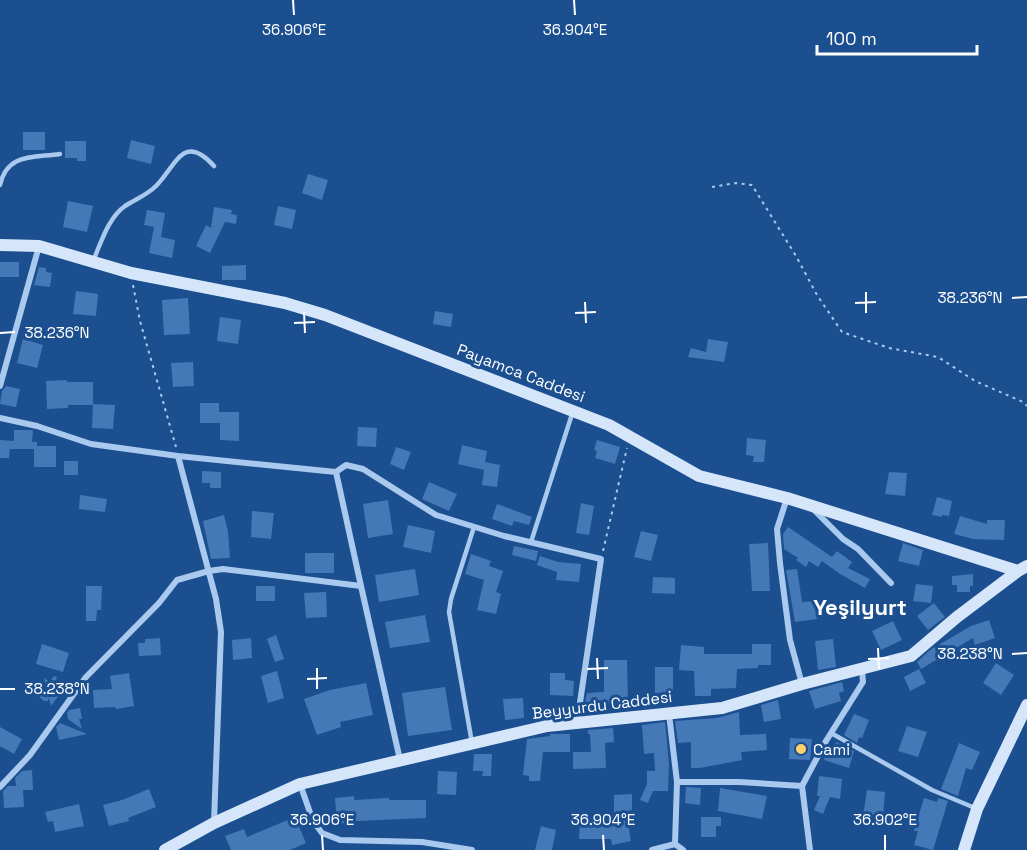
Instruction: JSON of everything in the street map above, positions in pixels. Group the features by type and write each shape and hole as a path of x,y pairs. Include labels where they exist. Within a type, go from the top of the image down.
{"street":[{"name":"Payamca Caddesi","path":"0,245 39,246 131,273 285,303 325,315 609,425 699,476 787,498 1022,568"},
{"path":"0,386 39,246"},
{"path":"0,418 37,426 91,444 178,456 336,472 346,465 363,470 436,515 531,543 601,560 577,723"},
{"path":"178,456 216,599 221,632 214,823"},
{"path":"336,472 400,761"},
{"path":"787,498 777,529 790,640 802,684"},
{"path":"808,505 843,539 858,549 891,583"},
{"name":"Beyyurdu Caddesi","path":"165,850 214,823 300,784 547,726 722,708 802,684 911,656 957,617 1022,568"},
{"path":"0,787 30,755 86,677 159,603 177,580 223,569 361,586"},
{"path":"810,850 802,786 863,682 862,670"},
{"path":"964,850 977,809 1027,705"},
{"path":"669,713 676,782 675,844"},
{"path":"676,782 739,782 802,786"},
{"path":"300,784 313,820 322,833 340,840 422,842 472,850"},
{"path":"652,850 675,844"},
{"path":"675,844 683,850"}],"lane":[{"path":"92,262 115,217 126,206 154,187 176,158 187,153 203,154 214,166"},
{"path":"0,185 4,170 15,161 60,154"},
{"path":"531,543 573,411"},
{"path":"472,744 449,612 450,598 474,527"},
{"path":"831,733 932,790 977,809"}],"path":[{"path":"712,187 736,183 752,185 817,295 842,332 889,348 938,357 975,381 1023,402 1027,406"},
{"path":"131,273 140,321 178,456"},
{"path":"601,560 629,436"}],"building":[{"path":"23,132 45,132 45,150 23,150"},
{"path":"131,140 155,146 151,164 127,158"},
{"path":"65,141 86,141 86,161 65,158"},
{"path":"308,174 328,180 322,200 302,193"},
{"path":"68,201 93,206 87,232 63,227"},
{"path":"278,206 296,210 292,229 274,225"},
{"path":"214,207 232,210 231,214 237,215 236,224 225,222 210,253 196,246 206,225 211,228"},
{"path":"147,210 165,213 161,237 175,240 172,258 149,253 154,227 144,225"},
{"path":"0,262 19,262 19,277 0,277"},
{"path":"246,265 246,280 222,280 222,266"},
{"path":"39,267 46,268 46,272 52,273 50,287 34,285"},
{"path":"76,291 98,294 96,316 73,314"},
{"path":"188,298 190,334 164,335 162,300"},
{"path":"435,311 453,314 451,327 433,324"},
{"path":"220,317 241,320 238,344 217,341"},
{"path":"23,339 43,345 37,368 17,363"},
{"path":"708,339 728,342 724,362 688,357 691,348 706,352"},
{"path":"193,362 194,386 173,387 171,363"},
{"path":"67,380 67,382 93,382 93,405 68,405 68,408 47,409 46,381"},
{"path":"6,386 20,389 16,407 0,404 2,391"},
{"path":"200,403 219,403 219,412 239,412 239,441 220,440 220,423 200,423"},
{"path":"93,404 115,405 113,429 92,428"},
{"path":"358,427 377,428 376,447 357,446"},
{"path":"14,430 33,430 32,442 37,442 37,446 56,446 56,467 34,467 34,449 10,449 9,458 0,458 0,440 14,441"},
{"path":"747,438 766,440 764,462 753,462 754,456 746,455"},
{"path":"597,440 620,447 615,464 595,458 597,451 594,450"},
{"path":"462,445 487,451 485,462 500,465 497,487 482,485 484,470 458,464"},
{"path":"396,447 411,452 404,470 390,464"},
{"path":"64,461 78,461 78,475 64,475"},
{"path":"202,471 221,472 221,488 210,488 210,483 202,483"},
{"path":"889,472 907,473 905,496 885,494"},
{"path":"429,482 457,494 449,511 422,499"},
{"path":"80,495 107,499 105,512 79,509"},
{"path":"937,497 952,501 949,516 932,515"},
{"path":"388,500 393,534 368,538 363,504"},
{"path":"581,503 594,506 589,535 576,533"},
{"path":"497,504 532,517 529,525 514,521 512,526 492,519"},
{"path":"252,511 274,513 271,539 251,537"},
{"path":"224,515 230,558 211,559 203,521"},
{"path":"960,516 987,524 987,520 1005,520 1004,540 973,539 954,534"},
{"path":"408,525 435,531 431,553 403,547"},
{"path":"788,527 832,557 837,551 852,562 848,568 870,579 865,588 822,561 818,567 809,561 806,567 796,560 798,558 784,549 783,534"},
{"path":"641,531 658,535 651,561 634,557"},
{"path":"768,543 770,591 752,591 749,544"},
{"path":"903,543 923,550 919,566 898,561"},
{"path":"514,546 538,551 536,561 512,555"},
{"path":"305,553 334,553 334,573 305,573"},
{"path":"471,554 491,561 489,566 503,571 496,592 501,594 496,614 477,610 484,580 465,574"},
{"path":"540,556 558,562 581,564 579,582 556,580 557,572 537,565"},
{"path":"415,569 419,595 379,602 375,575"},
{"path":"797,569 802,602 814,601 817,619 795,622 786,570"},
{"path":"973,574 973,586 970,586 970,592 957,592 957,585 952,585 952,576"},
{"path":"653,577 675,578 675,594 652,593"},
{"path":"916,584 933,586 931,603 913,601"},
{"path":"86,586 102,586 101,610 97,610 96,621 86,621"},
{"path":"256,586 275,586 275,601 256,601"},
{"path":"326,592 327,617 306,618 304,593"},
{"path":"934,603 945,617 928,630 917,616"},
{"path":"425,615 430,642 390,648 385,622"},
{"path":"989,620 995,638 975,645 973,638 921,669 917,662 930,650 971,626"},
{"path":"893,621 902,640 881,650 872,631"},
{"path":"276,635 284,659 275,662 267,639"},
{"path":"160,638 161,655 139,656 138,643 145,643 145,639"},
{"path":"251,638 252,658 233,660 232,640"},
{"path":"833,639 836,667 818,670 815,641"},
{"path":"42,644 69,653 63,672 36,664"},
{"path":"752,644 771,644 771,665 737,669 736,688 711,689 711,696 695,696 694,671 679,670 681,645 704,647 704,654 752,654"},
{"path":"604,660 627,660 628,702 604,704 604,708 584,709 587,693 604,692"},
{"path":"996,663 1014,675 1001,695 983,683"},
{"path":"655,667 673,667 673,692 655,693"},
{"path":"919,669 926,683 910,691 904,677"},
{"path":"277,671 284,698 268,703 261,676"},
{"path":"129,673 134,706 116,709 115,707 94,708 93,690 112,689 110,676"},
{"path":"550,673 565,673 565,680 574,681 573,696 550,695"},
{"path":"54,676 57,677 54,685 62,691 51,706 49,698 48,701 44,701 39,697 46,687 44,678 50,682"},
{"path":"842,682 844,691 839,693 841,701 815,709 809,691"},
{"path":"366,683 373,715 340,722 341,727 317,735 304,699 330,690"},
{"path":"445,687 452,730 408,736 402,693"},
{"path":"523,698 524,718 505,720 503,699"},
{"path":"778,700 781,719 764,722 761,705"},
{"path":"80,708 82,719 79,719 82,729 68,719 67,713 69,710"},
{"path":"739,712 740,735 766,734 767,750 741,752 742,760 691,768 691,742 678,743 675,721 717,718"},
{"path":"854,714 869,720 862,738 859,737 857,743 844,735"},
{"path":"665,722 669,764 668,791 653,791 648,803 640,800 647,784 647,771 655,771 654,753 644,754 642,725"},
{"path":"60,723 87,734 59,740 56,727"},
{"path":"907,726 927,732 918,757 898,751"},
{"path":"0,727 22,739 14,754 0,746"},
{"path":"613,728 614,742 605,743 606,768 573,769 573,752 591,752 588,730"},
{"path":"550,734 570,734 570,752 543,752 540,781 529,781 529,776 523,775 527,739 550,736"},
{"name":"Cami","path":"790,738 812,739 810,760 789,759"},
{"path":"836,742 854,751 849,768 824,760 828,748 834,750"},
{"path":"959,743 980,752 972,770 966,768 958,796 941,789"},
{"path":"474,754 492,754 491,776 482,776 483,771 473,771"},
{"path":"32,770 33,790 23,790 24,807 4,808 3,791 8,786 16,786 15,778 22,771"},
{"path":"438,771 457,772 456,795 437,794"},
{"path":"819,776 842,779 840,799 830,797 823,814 814,810 820,796 817,796"},
{"path":"686,787 701,788 700,805 685,803"},
{"path":"720,788 767,796 762,819 718,811"},
{"path":"149,789 156,807 128,818 129,821 109,826 103,805"},
{"path":"867,790 885,792 883,818 863,816"},
{"path":"632,794 632,810 626,811 631,841 612,845 611,839 579,839 580,818 614,818 614,795"},
{"path":"354,796 354,800 389,798 389,800 426,800 426,818 337,824 335,798"},
{"path":"924,798 937,802 938,798 948,801 933,850 914,845 918,831 914,831"},
{"path":"79,804 84,826 55,832 53,821 48,822 45,812"},
{"path":"295,817 306,843 290,850 231,850 225,836 244,829 247,837"},
{"path":"701,817 721,817 721,826 716,826 716,837 701,837"},
{"path":"541,826 556,830 552,850 535,850"}],"place":[{"name":"Cami","path":"801,749"}],"district":[{"name":"Yeşilyurt","path":"860,607"}]}
